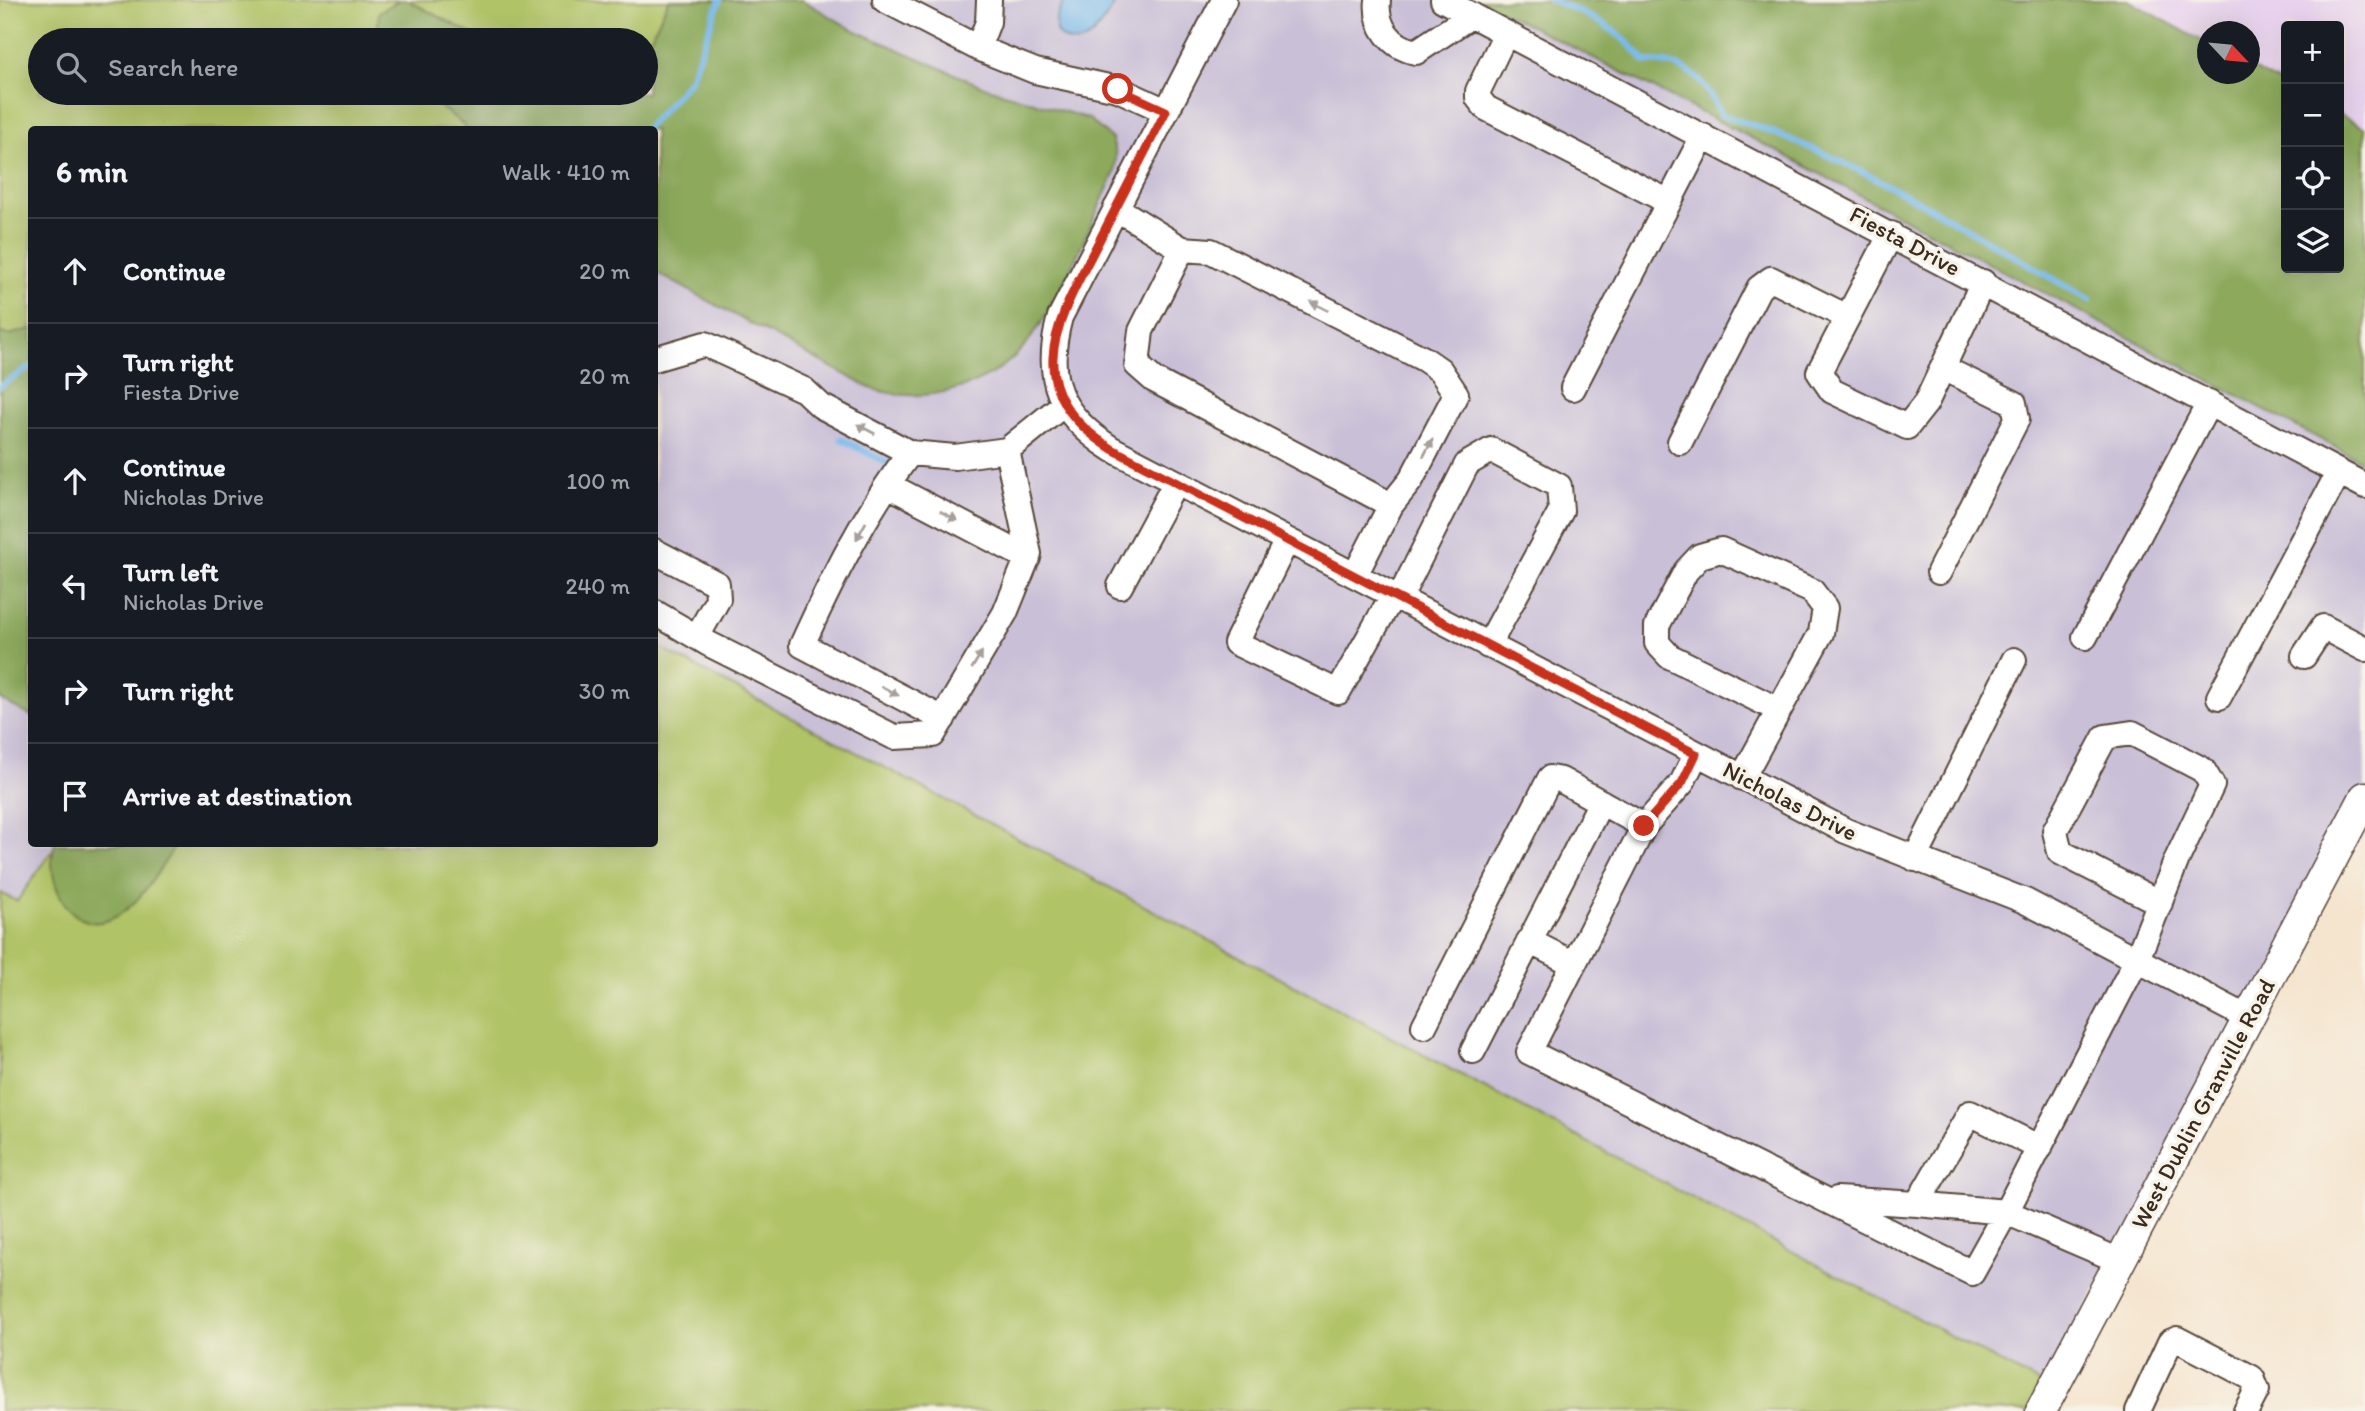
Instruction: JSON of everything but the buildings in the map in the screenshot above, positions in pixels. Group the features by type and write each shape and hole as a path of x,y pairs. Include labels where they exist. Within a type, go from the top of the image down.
{"main road":[{"name":"West Dublin Granville Road","path":"2041,1411 2365,797"}],"street":[{"path":"885,0 978,48 1035,71 1118,89 1166,111 1224,0"},
{"path":"978,48 989,22 989,0"},
{"path":"1378,0 1381,25 1387,37 1398,46 1416,52 1472,15"},
{"name":"Fiesta Drive","path":"1443,0 1983,282 2365,486"},
{"path":"1506,33 1478,91 1478,98 1486,108 1669,202"},
{"name":"Nicholas Drive","path":"1166,111 1069,298 1054,339 1052,360 1055,382 1073,419 1091,436 1846,831 2025,901 2248,1017"},
{"path":"1573,388 1703,136"},
{"path":"1116,208 1182,249 1212,251 1424,359 1440,370 1456,394 1411,480 1391,505 1355,575"},
{"path":"1891,234 1819,372 1832,391 1907,427 1926,402 1983,282"},
{"path":"1182,249 1140,331 1137,365 1154,380 1391,505"},
{"path":"1680,442 1759,288 1771,279 1847,317"},
{"path":"658,358 705,344 804,390 821,406 911,453 955,457 1007,450 1065,404"},
{"path":"1939,572 2017,419 2014,403 1943,368"},
{"path":"2085,637 2209,403"},
{"path":"658,614 697,637 894,737 933,735 1005,614 1028,558 1007,450"},
{"path":"1287,540 1236,643 1338,692 1396,597 1467,464 1492,450 1559,486 1561,511 1488,646"},
{"path":"911,453 888,485 822,601 802,645 943,719"},
{"path":"2219,697 2339,472"},
{"path":"1120,586 1176,482"},
{"path":"888,485 1028,558"},
{"path":"1742,778 1821,633 1825,608 1812,591 1721,550 1700,556 1686,571 1657,626 1657,643 1669,656 1779,710"},
{"path":"658,553 717,583 718,599 697,637"},
{"path":"2304,656 2323,627 2365,649"},
{"path":"1915,859 2014,660"},
{"path":"1696,754 1682,783 1644,826 1529,1052 1972,1273 2137,959 2212,785 2203,770 2132,733 2105,737 2055,831 2060,852 2160,903"},
{"path":"1424,1027 1550,778 1561,780 1644,826"},
{"path":"1473,1051 1601,802"},
{"path":"1530,941 1574,964"},
{"path":"1917,1205 1970,1113 2040,1148"},
{"path":"1826,1198 2006,1212 2120,1261"},
{"path":"2138,1411 2170,1342 2177,1339 2252,1378 2257,1390 2246,1411"}],"shaded area":[{"path":"802,0 1479,0 1779,152 2365,463 2365,802 2043,1385 658,647 658,274 870,388 940,393 988,375 1026,344 1062,281 1115,172 1116,154 1112,139 1089,119 985,87 851,29"},
{"path":"2128,0 2365,0 2365,128 2344,117 2344,21 2281,21 2281,84 2260,73 2260,21 2197,21 2197,38"},
{"path":"0,699 28,714 28,847 53,847 17,902 0,893"}],"green space":[{"path":"0,0 400,0 379,12 378,28 28,28 28,105 438,105 466,126 28,126 28,330 9,335 0,333"},
{"path":"400,0 407,0 460,28 378,28 379,12"},
{"path":"407,0 669,0 655,28 460,28"},
{"path":"669,0 802,0 852,29 984,87 1089,119 1112,139 1116,154 1115,172 1063,285 1026,344 1011,360 993,372 954,390 912,395 870,388 658,274 658,126 465,126 438,105 658,105 658,28 655,28"},
{"path":"1479,0 2128,0 2197,38 2197,84 2260,84 2260,73 2281,84 2281,273 2344,273 2344,117 2365,128 2365,463 1779,152"},
{"path":"28,330 28,714 0,699 0,333 9,335"},
{"path":"658,647 2043,1385 2030,1411 0,1411 0,893 17,901 53,850 57,886 77,916 137,897 174,847 658,847"},
{"path":"54,847 174,847 139,898 120,915 94,922 82,919 71,911 62,899 56,886 52,857"}],"water":[{"path":"1064,0 1118,0 1092,35 1076,42 1067,40 1056,32 1056,18"}],"waterway":[{"path":"649,126 690,80 720,0"},
{"path":"1550,0 1603,24 1625,40 1645,62 1673,65 1693,74 1708,91 1721,115 1770,131 1864,173 2090,300"},
{"path":"0,386 28,368"},
{"path":"841,439 889,464"}],"route":[{"path":"1118,89 1166,111 1060,317 1052,360 1057,390 1073,419 1091,436 1112,449 1696,754 1682,783 1644,826"}]}
